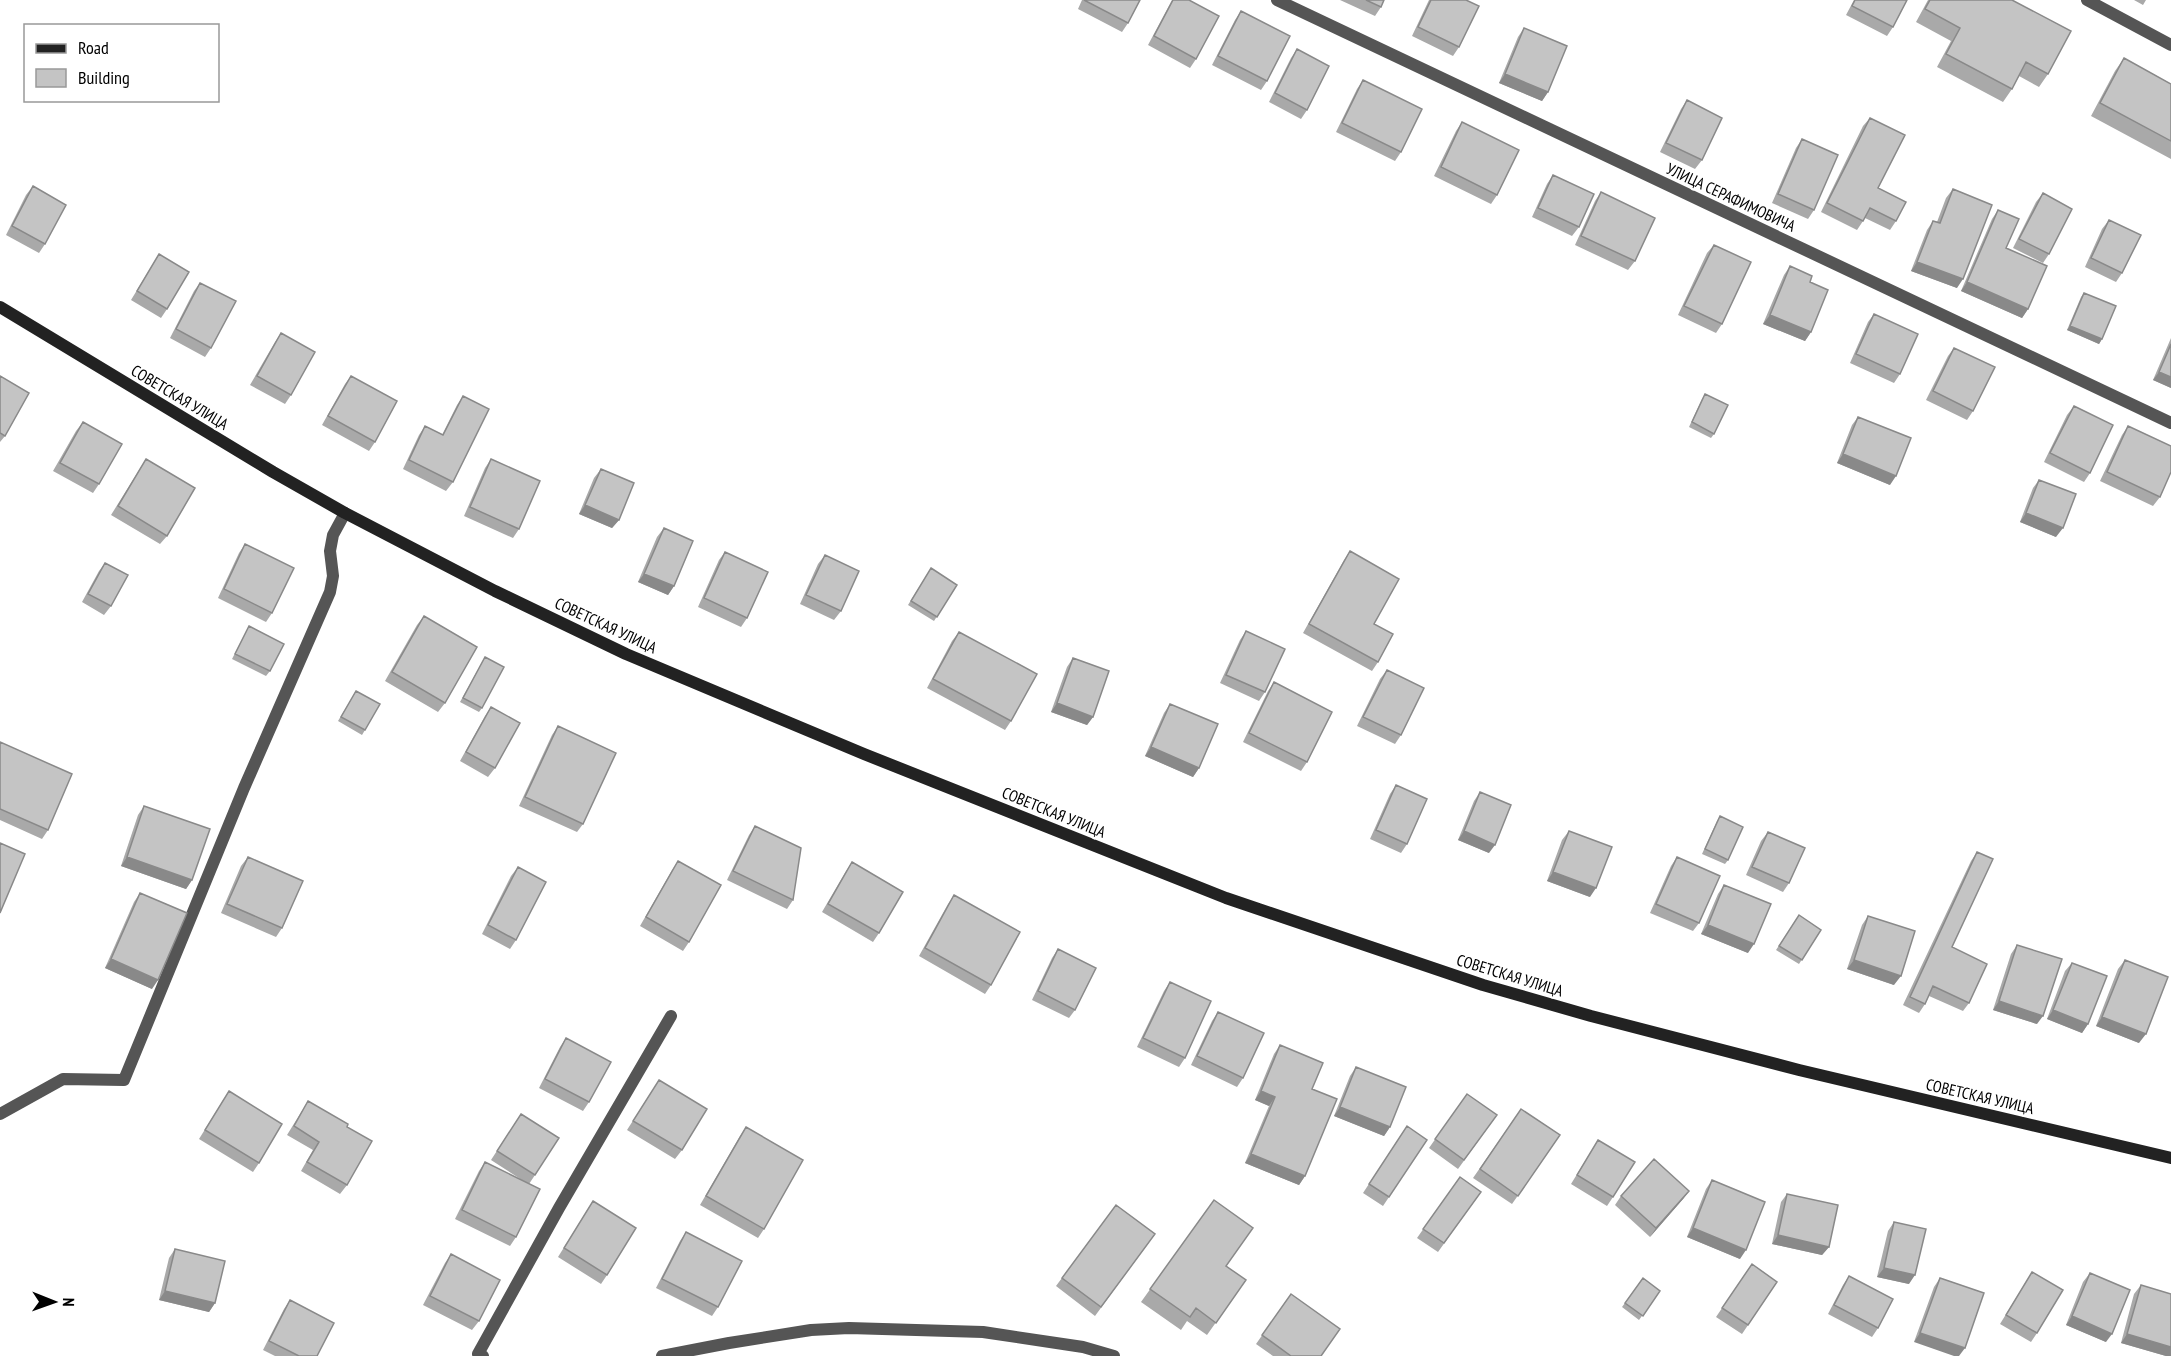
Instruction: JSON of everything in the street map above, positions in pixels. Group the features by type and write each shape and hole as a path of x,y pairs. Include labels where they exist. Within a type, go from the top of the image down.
{"main road":[{"name":"СОВЕТСКАЯ УЛИЦА","path":"0,307 263,466 345,513 495,591 626,654 864,754 1226,898 1483,985 1591,1016 1799,1070 2171,1158"}],"street":[{"name":"УЛИЦА СЕРАФИМОВИЧА","path":"1277,0 2171,423"},
{"path":"2087,0 2171,45"},
{"path":"0,1114 63,1079 124,1080 244,788 330,592 333,576 330,551 333,535 345,513"},
{"path":"483,1356 478,1354 559,1208 672,1016"},
{"path":"662,1356 812,1330 849,1328 983,1332 1083,1347 1114,1356"}],"building":[{"path":"1084,0 1140,0 1128,23"},
{"path":"1173,0 1189,0 1219,16 1196,59 1154,36"},
{"path":"1366,0 1384,0 1381,7"},
{"path":"1431,0 1466,0 1479,6 1459,47 1418,27"},
{"path":"1855,0 1907,0 1893,27 1852,6"},
{"path":"1930,0 2012,0 2071,31 2048,74 2026,62 2012,89 1946,54 1960,28 1925,9"},
{"path":"1241,11 1290,36 1267,81 1218,56"},
{"path":"1524,28 1567,46 1548,92 1505,74"},
{"path":"1297,49 1329,66 1307,110 1275,93"},
{"path":"2124,58 2171,84 2171,141 2100,103"},
{"path":"1363,80 1422,109 1401,152 1342,123"},
{"path":"1687,100 1722,118 1702,160 1666,143"},
{"path":"1870,118 1905,135 1878,188 1906,202 1896,221 1870,208 1863,221 1827,203"},
{"path":"1462,122 1519,150 1497,195 1441,167"},
{"path":"1802,139 1838,155 1814,210 1778,194"},
{"path":"1553,175 1594,194 1579,227 1538,208"},
{"path":"33,186 66,205 45,244 12,226"},
{"path":"1953,189 1992,205 1963,279 1917,262 1933,221 1940,223"},
{"path":"1601,192 1655,218 1635,261 1581,236"},
{"path":"2043,193 2072,209 2049,254 2019,239"},
{"path":"1998,210 2019,219 2006,248 2047,266 2028,309 1967,282"},
{"path":"2109,220 2141,235 2122,273 2091,258"},
{"path":"1714,245 1751,262 1722,324 1684,306"},
{"path":"159,254 189,272 167,309 137,291"},
{"path":"1790,266 1812,276 1810,282 1828,290 1811,332 1770,315"},
{"path":"200,283 236,301 211,348 176,329"},
{"path":"2084,293 2116,306 2102,339 2070,326"},
{"path":"1874,314 1918,334 1900,374 1856,354"},
{"path":"281,333 315,352 291,395 257,376"},
{"path":"2171,344 2171,377 2159,372"},
{"path":"1954,348 1995,367 1973,411 1933,391"},
{"path":"0,376 29,393 5,436 0,433"},
{"path":"351,376 397,401 375,442 328,416"},
{"path":"1705,394 1728,405 1714,434 1692,422"},
{"path":"463,396 489,409 453,482 409,460 425,426 443,435"},
{"path":"2074,406 2113,425 2090,473 2050,453"},
{"path":"1858,417 1911,438 1896,476 1843,454"},
{"path":"83,422 122,444 99,484 60,463"},
{"path":"2128,426 2171,446 2171,472 2160,497 2107,472"},
{"path":"146,459 195,488 167,536 118,506"},
{"path":"491,459 540,481 519,529 470,507"},
{"path":"601,469 634,483 619,520 585,505"},
{"path":"2039,480 2076,494 2063,528 2026,513"},
{"path":"664,528 693,541 674,586 644,574"},
{"path":"245,544 294,568 272,613 224,589"},
{"path":"1350,551 1399,579 1374,624 1393,634 1378,662 1309,624"},
{"path":"725,552 768,572 747,618 704,598"},
{"path":"825,555 859,571 841,611 806,595"},
{"path":"105,563 128,575 111,606 88,594"},
{"path":"931,568 957,585 937,617 911,601"},
{"path":"424,616 477,647 445,703 392,672"},
{"path":"249,626 284,644 270,671 235,654"},
{"path":"1246,631 1285,649 1265,692 1226,675"},
{"path":"959,632 1037,674 1011,721 933,679"},
{"path":"485,657 504,667 482,708 463,698"},
{"path":"1073,658 1109,671 1093,717 1057,703"},
{"path":"1387,670 1424,688 1401,735 1363,717"},
{"path":"1274,682 1332,712 1307,762 1249,733"},
{"path":"356,691 380,704 365,730 341,717"},
{"path":"1170,704 1218,724 1199,768 1151,747"},
{"path":"491,707 520,723 495,768 466,752"},
{"path":"558,726 616,753 583,824 525,797"},
{"path":"0,742 72,774 48,830 0,809"},
{"path":"1396,785 1427,799 1407,844 1376,830"},
{"path":"1480,792 1511,805 1495,845 1464,831"},
{"path":"144,806 210,829 192,880 127,857"},
{"path":"1720,816 1743,827 1728,860 1705,849"},
{"path":"755,826 801,848 793,900 733,871"},
{"path":"1569,831 1612,847 1596,888 1553,872"},
{"path":"1768,832 1805,848 1789,883 1752,867"},
{"path":"0,843 25,854 0,913"},
{"path":"1977,852 1993,859 1952,947 1987,964 1969,1003 1933,986 1925,1004 1910,997"},
{"path":"248,857 303,881 282,928 227,904"},
{"path":"1677,857 1720,876 1699,923 1656,904"},
{"path":"678,861 721,885 689,942 646,917"},
{"path":"852,862 903,892 879,933 828,904"},
{"path":"518,867 546,882 516,940 488,925"},
{"path":"1724,885 1771,904 1754,944 1708,925"},
{"path":"140,893 187,913 158,980 111,959"},
{"path":"954,895 1020,932 991,985 925,948"},
{"path":"1799,915 1821,930 1802,960 1779,946"},
{"path":"1868,916 1915,931 1901,976 1854,960"},
{"path":"2017,945 2062,959 2043,1016 1999,1001"},
{"path":"1058,949 1096,968 1075,1010 1038,991"},
{"path":"2125,960 2168,977 2146,1034 2102,1017"},
{"path":"2072,963 2107,976 2088,1024 2053,1010"},
{"path":"1170,982 1211,1001 1185,1058 1143,1038"},
{"path":"1218,1012 1264,1033 1243,1078 1197,1056"},
{"path":"566,1038 611,1062 589,1102 545,1079"},
{"path":"1280,1045 1323,1063 1312,1089 1337,1099 1305,1176 1251,1154 1275,1097 1261,1091"},
{"path":"1356,1067 1406,1087 1390,1127 1340,1107"},
{"path":"659,1080 707,1109 682,1150 633,1121"},
{"path":"229,1091 282,1124 259,1163 205,1130"},
{"path":"1467,1094 1497,1115 1464,1160 1435,1139"},
{"path":"308,1101 372,1141 347,1185 307,1162 319,1142 294,1126"},
{"path":"1521,1109 1560,1135 1518,1196 1480,1169"},
{"path":"521,1114 559,1138 535,1175 497,1151"},
{"path":"1407,1126 1427,1140 1389,1197 1369,1184"},
{"path":"746,1127 803,1160 764,1229 706,1196"},
{"path":"1598,1140 1635,1162 1613,1197 1577,1175"},
{"path":"1654,1159 1689,1191 1656,1228 1621,1196"},
{"path":"485,1162 540,1189 516,1237 462,1210"},
{"path":"1460,1177 1481,1192 1444,1243 1423,1229"},
{"path":"1712,1180 1765,1202 1746,1250 1693,1228"},
{"path":"1787,1194 1838,1205 1829,1247 1778,1235"},
{"path":"1214,1200 1253,1228 1226,1266 1246,1280 1216,1323 1196,1308 1190,1317 1150,1289"},
{"path":"593,1201 636,1228 607,1275 564,1248"},
{"path":"1116,1205 1155,1234 1101,1307 1062,1278"},
{"path":"1894,1222 1926,1229 1915,1275 1884,1268"},
{"path":"686,1232 742,1261 718,1307 662,1279"},
{"path":"175,1249 225,1261 215,1303 165,1291"},
{"path":"451,1254 500,1280 479,1321 430,1296"},
{"path":"1752,1264 1777,1282 1748,1325 1722,1308"},
{"path":"2032,1272 2063,1290 2037,1333 2006,1315"},
{"path":"2090,1273 2130,1290 2112,1334 2072,1316"},
{"path":"1849,1276 1893,1299 1878,1328 1834,1305"},
{"path":"1643,1278 1660,1291 1643,1316 1625,1303"},
{"path":"1940,1278 1984,1293 1965,1348 1920,1333"},
{"path":"2141,1285 2171,1294 2171,1347 2127,1334"},
{"path":"1291,1294 1340,1329 1321,1356 1291,1356 1262,1335"},
{"path":"290,1300 334,1323 317,1356 299,1356 269,1341"}]}
